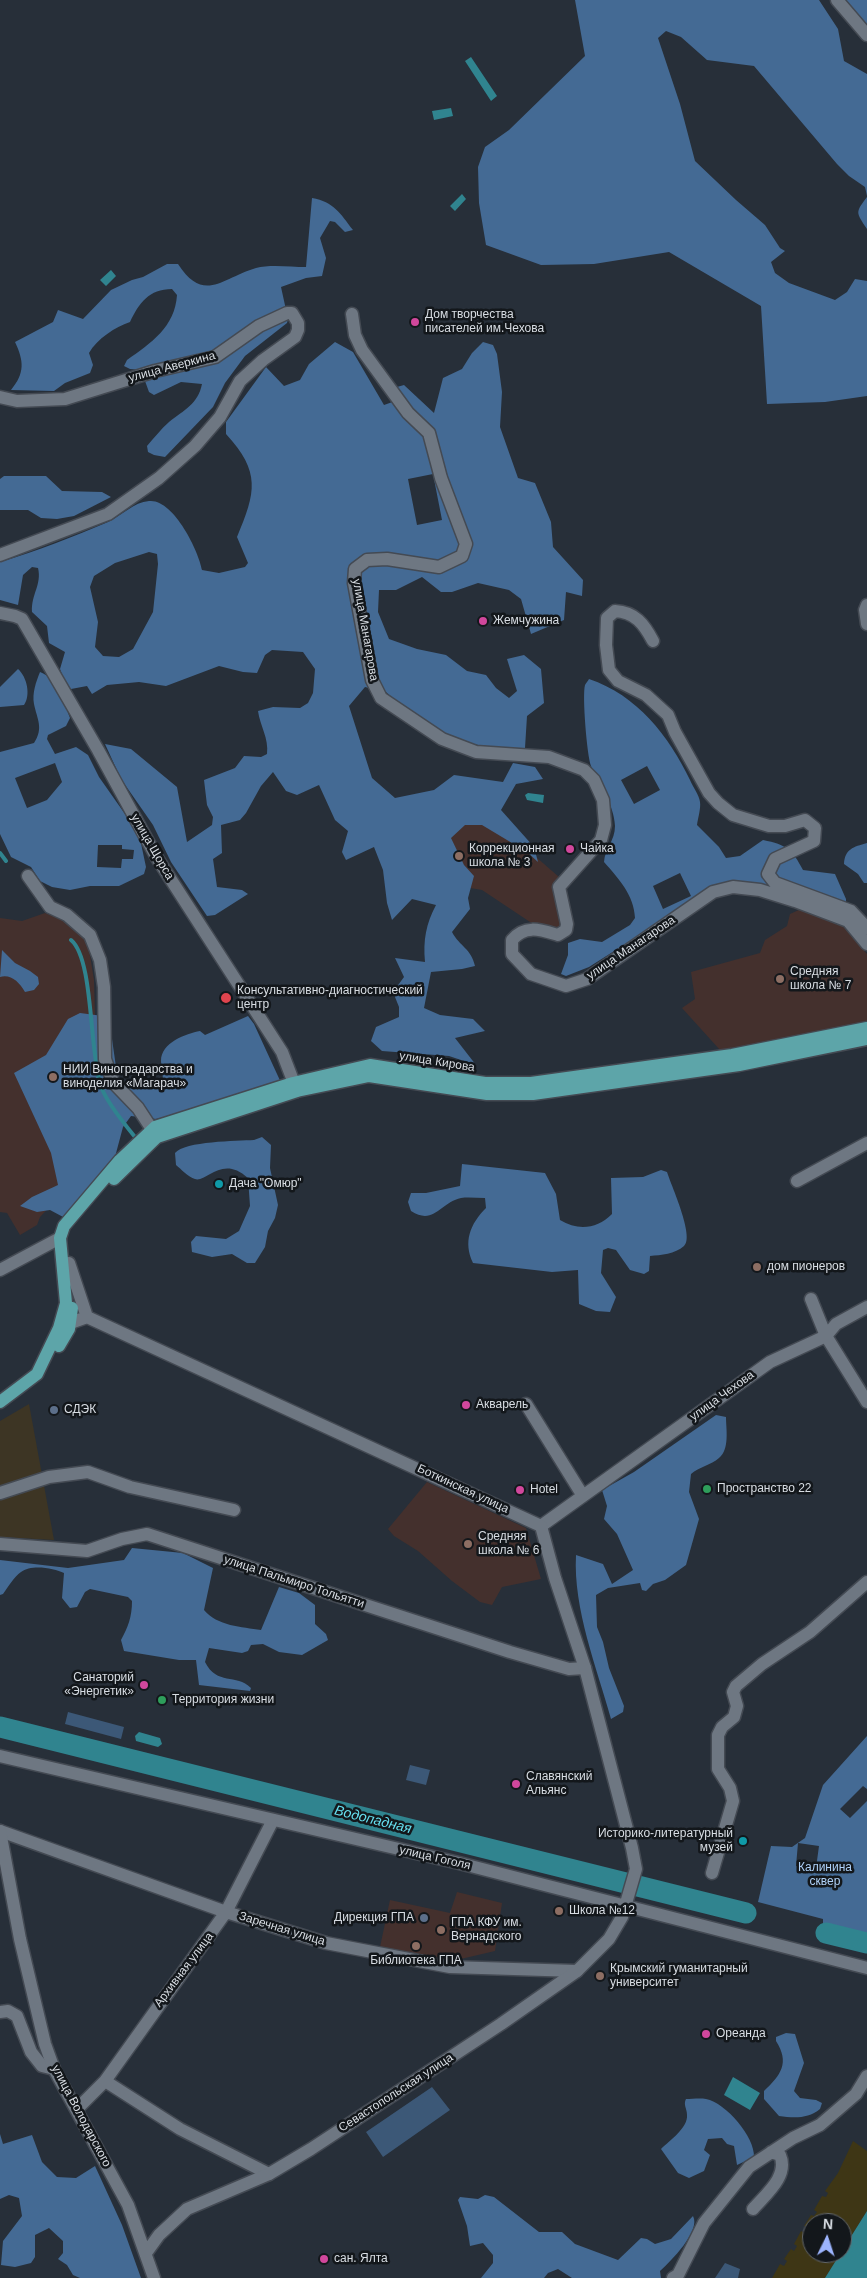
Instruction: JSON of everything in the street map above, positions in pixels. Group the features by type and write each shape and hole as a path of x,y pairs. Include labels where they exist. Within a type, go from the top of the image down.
{"main road":[{"name":"улица Кирова","path":"60,1238 70,1230 154,1133 295,1087 370,1065 485,1083 531,1083 732,1055 867,1028"},
{"name":"улица Кирова","path":"295,1087 372,1076 487,1094 533,1094 739,1065 867,1039"},
{"path":"60,1238 69,1263 73,1299 65,1325"},
{"path":"3,1405 27,1392 43,1373 69,1329 65,1325 66,1303 60,1238"}],"street":[{"path":"838,0 867,34"},
{"name":"улица Аверкина","path":"0,397 17,401 65,399 147,373 216,357 260,326 287,312 292,314 298,323 295,338 263,360 240,381 220,417 208,432 196,446 159,478 108,514 0,555"},
{"name":"улица Манагарова","path":"352,314 355,335 362,350 408,413 429,433 441,478 466,544 462,556 439,567 387,559 367,560 355,569 354,583 372,680 381,698 442,739 476,752 549,757 584,770 594,780 603,800 605,825 601,840 559,887 567,924 566,930 558,935 534,928 518,932 512,940 512,954 530,974 566,986 587,980 714,892 733,888 760,890 848,921 867,944"},
{"path":"867,605 865,610 867,624"},
{"path":"653,641 644,625 625,612 615,612 607,618 606,645 609,670 618,682 646,695 668,715 675,732 709,793 733,815 769,826 785,826 805,820 815,828 814,841 775,859 768,874 775,882 851,912 867,928"},
{"name":"улица Щорса","path":"0,613 22,619 98,750 157,858 282,1052 295,1087"},
{"path":"28,876 50,907 67,915 90,935 100,960 104,987 105,1059 113,1082 138,1108 154,1133"},
{"path":"797,1181 867,1143"},
{"name":"улица Кирова","path":"0,1270 60,1238"},
{"path":"65,1325 87,1317 69,1263"},
{"path":"811,1299 826,1336 867,1402"},
{"name":"улица Чехова","path":"541,1526 770,1362 826,1336 836,1324 867,1307"},
{"name":"Боткинская улица","path":"87,1317 541,1526"},
{"path":"526,1404 583,1496"},
{"path":"0,1492 49,1477 88,1472 130,1487 234,1510"},
{"path":"541,1526 555,1578 585,1668"},
{"name":"улица Пальмиро Тольятти","path":"0,1544 87,1551 122,1539 147,1534 510,1652 570,1669 585,1668"},
{"path":"712,1873 733,1801 730,1788 718,1769 718,1735 722,1727 734,1718 737,1706 733,1692 736,1686 762,1664 810,1632 867,1582"},
{"name":"Севастопольская улица","path":"146,2253 159,2235 187,2209 269,2174 311,2149 501,2024 577,1971 610,1939 627,1901 636,1869 585,1668"},
{"name":"улица Гоголя","path":"0,1756 627,1901 867,1968"},
{"name":"Архивная улица","path":"77,2109 105,2080 226,1912 273,1820"},
{"name":"Заречная улица","path":"0,1831 226,1912 326,1943 450,1967 577,1971"},
{"name":"улица Володарского","path":"0,1831 20,1939 45,2044 54,2069 128,2205 154,2278"},
{"path":"0,2012 8,2011 17,2016 31,2052 42,2066 54,2069"},
{"path":"673,2278 678,2275 704,2223 749,2167 793,2138 820,2125 856,2094 867,2076"},
{"path":"105,2080 180,2129 269,2174"},
{"path":"753,2209 783,2173 783,2162 780,2155 772,2152"}],"shaded area":[{"path":"471,57 497,96 491,101 465,61"},
{"path":"451,108 453,116 434,120 432,111"},
{"path":"462,194 466,199 455,211 450,206"},
{"path":"111,270 116,276 106,286 100,280"},
{"path":"528,793 544,795 543,803 527,800 525,795"},
{"name":"Коррекционная школа № 3","path":"457,806 512,836 559,877 556,892 563,923 560,930 536,926 482,890 441,883"},
{"name":"Средняя школа № 7","path":"803,908 841,924 867,954 867,1021 811,1034 720,1050 682,1008 695,999 691,972 760,953 765,940 787,926 790,914"},
{"name":"НИИ Виноградарства и виноделия «Магарач»","path":"45,913 65,920 87,937 94,980 96,1056 63,1193 40,1217 37,1225 20,1235 7,1213 0,1212 0,918 22,921"},
{"path":"29,1404 54,1540 0,1537 0,1421"},
{"name":"Средняя школа № 6","path":"427,1482 526,1528 541,1579 502,1587 492,1605 480,1602 452,1581 418,1551 394,1536 388,1529"},
{"path":"68,1712 124,1727 121,1739 65,1724"},
{"path":"139,1732 160,1738 162,1744 158,1747 136,1741 135,1736"},
{"path":"410,1765 430,1770 426,1785 406,1780"},
{"name":"ГПА КФУ им. Вернадского","path":"457,1892 502,1903 495,1951 448,1962 380,1947 390,1900 450,1913"},
{"path":"733,2077 760,2093 750,2110 724,2095"},
{"path":"432,2087 450,2110 383,2157 366,2132"},
{"path":"867,2211 867,2278 825,2278 834,2263 852,2263 852,2235"},
{"path":"725,2263 740,2269 738,2278 715,2278"}],"green space":[{"path":"575,0 819,0 838,29 844,61 867,74 867,196 865,187 849,176 837,164 754,66 707,60 681,37 666,31 658,38 680,104 695,161 765,225 780,248 785,251 771,262 775,273 789,283 835,300 847,292 855,279 867,281 867,396 825,402 767,404 761,306 669,252 594,264 541,265 486,245 479,203 478,167 485,147 509,130 585,56"},
{"path":"846,0 867,0 867,26"},
{"path":"867,197 867,229 858,213 860,206"},
{"path":"312,198 331,205 353,230 345,232 335,222 330,221 320,238 326,258 322,276 306,278 281,287 288,319 287,323 245,356 225,383 213,407 165,457 148,452 147,446 166,425 194,402 202,384 181,382 154,395 149,392 141,370 130,369 124,366 127,360 153,340 167,325 172,316 177,295 172,289 157,291 151,294 141,303 130,322 113,330 92,348 89,353 93,365 90,373 65,383 54,391 11,390 19,378 22,367 15,342 53,322 58,310 83,319 111,290 143,277 167,264 178,264 187,276 196,283 205,285 223,282 256,268 274,266 306,267"},
{"path":"335,342 353,352 384,405 398,400 397,387 404,385 434,413 443,378 462,369 472,353 483,342 493,345 497,354 502,392 500,427 518,478 535,483 551,522 553,547 583,580 582,596 566,592 564,620 531,634 521,599 509,590 478,583 452,592 441,592 422,577 396,590 379,590 378,612 389,639 417,649 446,655 467,671 486,675 496,688 509,698 517,691 507,659 524,655 541,669 544,703 527,716 525,748 499,749 457,741 400,705 386,692 365,687 349,706 372,778 395,798 434,790 454,775 503,782 513,763 535,767 543,779 516,784 501,810 534,847 538,862 527,852 482,825 465,825 451,838 464,865 474,876 468,898 470,909 452,932 471,955 475,966 431,972 424,1008 440,1015 473,1019 485,1031 455,1038 476,1065 449,1056 382,1051 371,1041 376,1027 399,1017 399,1007 393,992 404,977 395,958 425,962 424,946 426,932 436,905 412,899 392,920 387,903 383,870 374,847 346,860 342,852 348,831 335,820 319,785 297,795 286,791 273,772 261,786 240,820 221,825 222,853 213,859 217,887 242,890 248,894 215,915 207,916 171,862 153,825 121,779 105,744 131,749 177,787 187,842 212,825 213,817 207,805 204,780 235,768 244,756 261,757 267,754 266,737 258,711 273,707 300,708 308,703 313,693 315,669 303,652 272,650 265,655 257,673 243,672 219,666 166,686 139,682 107,685 92,694 87,686 71,689 66,686 60,669 65,652 49,643 47,626 32,612 33,600 39,580 38,568 32,567 23,575 18,605 0,600 0,562 82,533 108,522 138,504 149,501 158,502 176,517 196,551 202,570 219,573 245,567 248,563 237,537 248,507 252,483 250,471 245,460 226,434 226,422 266,367 284,386 300,380 309,364","holes":["433,474 442,520 417,525 408,479","149,552 157,554 158,564 153,612 133,649 119,657 103,656 95,647 98,622 90,587 94,576 115,563"]},
{"path":"4,476 46,476 62,491 102,492 111,497 74,516 57,519 41,518 28,510 0,510 0,479"},
{"path":"18,669 24,677 27,686 26,701 24,705 0,707 0,687"},
{"path":"40,672 56,685 70,718 66,726 48,735 47,739 55,754 76,747 88,755 99,777 139,834 146,867 144,874 119,886 90,886 70,890 52,887 40,881 31,867 11,857 0,834 0,752 34,743 37,738 39,724 34,696","holes":["55,763 62,782 47,800 27,808 15,778","98,845 122,845 122,849 134,850 133,859 122,859 121,868 97,867"]},
{"path":"589,679 622,695 637,706 661,733 682,764 700,802 697,825 719,847 726,858 740,856 763,840 783,846 792,853 803,870 835,874 846,899 846,907 734,881 674,913 589,967 566,976 561,974 568,955 568,943 580,939 602,942 630,925 635,918 629,895 604,862 615,826 612,810 589,760 584,691","holes":["647,766 660,790 634,804 621,780","680,873 691,896 663,909 653,886"]},
{"path":"867,843 867,883 864,883 858,874 844,864 846,855 851,849"},
{"path":"2,950 15,963 38,977 39,984 34,990 25,992 11,978 0,977"},
{"path":"80,1013 103,1016 112,1039 118,1081 124,1088 158,1086 163,1081 162,1054 175,1040 200,1031 205,1035 248,1016 254,1024 283,1087 206,1109 156,1119 131,1116 123,1127 115,1157 65,1218 50,1210 37,1212 20,1206 32,1197 58,1185 51,1153 14,1073 46,1055 68,1019"},
{"path":"262,1137 271,1145 270,1168 278,1205 275,1218 268,1231 265,1247 255,1263 247,1263 232,1254 212,1257 192,1252 191,1242 196,1236 226,1239 239,1231 250,1206 248,1178 239,1171 223,1169 195,1179 187,1175 176,1165 175,1153 189,1146 224,1141 254,1140"},
{"path":"462,1164 545,1173 556,1194 560,1220 580,1227 600,1223 612,1214 611,1178 643,1177 661,1170 667,1172 685,1222 687,1241 684,1246 676,1251 650,1256 649,1271 644,1274 630,1270 616,1250 608,1248 603,1250 601,1273 616,1297 610,1312 596,1311 579,1304 578,1270 552,1272 473,1263 468,1241 472,1227 486,1208 485,1198 461,1198 454,1200 432,1215 419,1215 411,1211 408,1202 411,1193 426,1193 460,1186"},
{"path":"716,1415 726,1417 725,1449 719,1458 691,1474 689,1492 699,1519 686,1565 665,1580 653,1584 646,1591 642,1590 640,1583 608,1588 596,1595 597,1627 603,1642 609,1668 624,1706 623,1712 611,1719 582,1617 578,1596 576,1555 603,1564 612,1584 633,1570 617,1534 604,1519 607,1506 602,1490 634,1472"},
{"path":"132,1548 183,1553 213,1568 204,1610 209,1615 230,1625 261,1630 279,1587 299,1593 315,1605 315,1624 326,1634 328,1640 302,1655 279,1652 263,1644 251,1645 248,1651 242,1653 209,1648 205,1662 215,1674 239,1681 251,1688 250,1691 199,1685 196,1660 179,1660 124,1651 121,1640 129,1622 132,1607 132,1601 128,1597 90,1589 85,1592 77,1607 70,1608 62,1598 64,1573 49,1568 36,1567 21,1572 3,1594 0,1595 0,1560 68,1568 124,1560"},
{"name":"Калинина сквер","path":"867,1736 867,1789 863,1786 840,1809 850,1818 867,1801 867,1938 823,1926 823,1919 758,1902 771,1846 792,1847 805,1838 823,1785","holes":["798,1843 819,1846 816,1868 796,1866"]},
{"path":"786,2033 795,2034 804,2063 794,2091 800,2098 816,2100 822,2103 820,2109 811,2115 779,2116 764,2099 764,2091 775,2080 782,2068 782,2056 776,2037"},
{"path":"686,2099 706,2099 722,2107 745,2131 750,2140 754,2157 737,2165 734,2146 727,2144 722,2138 708,2139 704,2150 710,2155 704,2171 689,2178 678,2173 661,2149 685,2125 687,2120"},
{"path":"0,2134 3,2144 32,2135 42,2162 57,2177 76,2178 95,2166 122,2225 141,2278 80,2278 73,2275 67,2265 58,2259 63,2253 63,2241 49,2228 35,2235 35,2257 31,2263 15,2267 1,2265 3,2241 22,2216 19,2198 9,2195 0,2199"},
{"path":"485,2195 494,2197 539,2232 562,2232 575,2244 618,2260 641,2238 655,2244 671,2239 693,2216 693,2230 684,2245 660,2271 661,2278 572,2278 558,2269 548,2273 544,2278 481,2278 493,2263 493,2255 483,2243 470,2246 467,2226 458,2200 460,2197 478,2199"}],"sand":[{"path":"853,2141 867,2151 867,2211 852,2235 852,2213 816,2213 814,2210 822,2196 826,2197 828,2193 825,2191 838,2173"},
{"path":"801,2231 802,2263 835,2263 825,2278 772,2278 780,2264 784,2266 787,2261 784,2259 791,2249 794,2251 797,2246 794,2244"}],"waterway":[{"path":"0,853 6,861"},
{"path":"71,940 78,950 84,966 94,1052 101,1086 111,1105 135,1137"},
{"name":"Водопадная","path":"0,1727 746,1913"},
{"name":"Водопадная","path":"826,1933 867,1943"}],"place":[{"name":"Дом творчества писателей им.Чехова","path":"415,322"},
{"name":"Жемчужина","path":"483,621"},
{"name":"Чайка","path":"570,849"},
{"name":"Коррекционная школа № 3","path":"459,856"},
{"name":"Средняя школа № 7","path":"780,979"},
{"name":"Консультативно-диагностический центр","path":"226,998"},
{"name":"НИИ Виноградарства и виноделия «Магарач»","path":"53,1077"},
{"name":"Дача \"Омюр\"","path":"219,1184"},
{"name":"дом пионеров","path":"757,1267"},
{"name":"Акварель","path":"466,1405"},
{"name":"СДЭК","path":"54,1410"},
{"name":"Пространство 22","path":"707,1489"},
{"name":"Hotel","path":"520,1490"},
{"name":"Средняя школа № 6","path":"468,1544"},
{"name":"Санаторий «Энергетик»","path":"144,1685"},
{"name":"Территория жизни","path":"162,1700"},
{"name":"Славянский Альянс","path":"516,1784"},
{"name":"Историко-литературный музей","path":"743,1841"},
{"name":"Школа №12","path":"559,1911"},
{"name":"Дирекция ГПА","path":"424,1918"},
{"name":"ГПА КФУ им. Вернадского","path":"441,1930"},
{"name":"Библиотека ГПА","path":"416,1946"},
{"name":"Крымский гуманитарный университет","path":"600,1976"},
{"name":"Ореанда","path":"706,2034"},
{"name":"сан. Ялта","path":"324,2259"}]}
